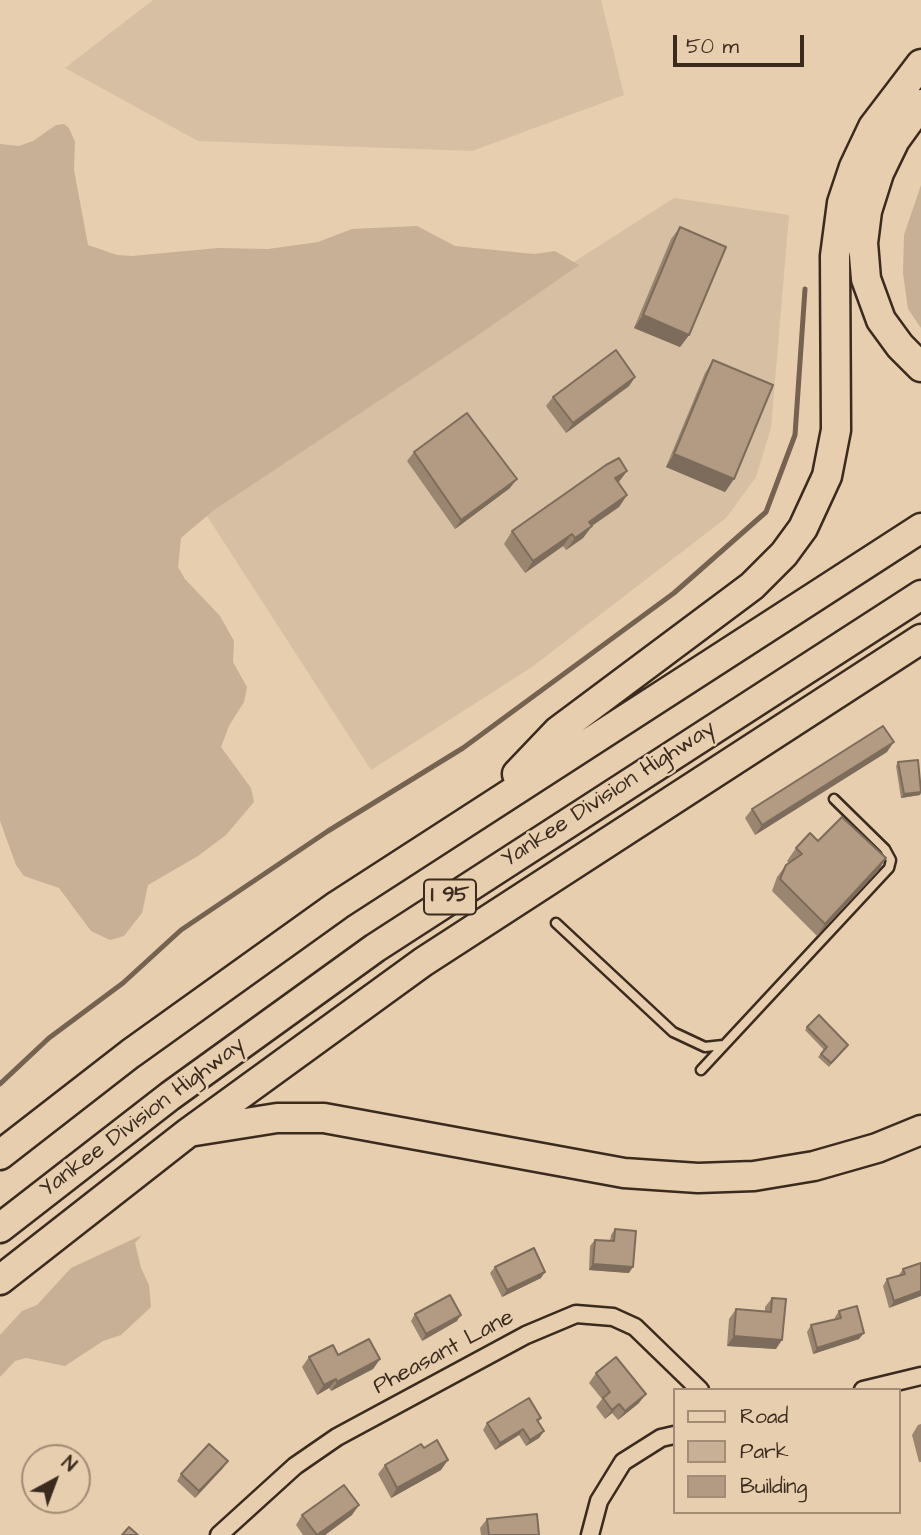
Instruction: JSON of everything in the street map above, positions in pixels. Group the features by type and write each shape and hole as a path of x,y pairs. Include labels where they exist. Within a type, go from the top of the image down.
{"highway":[{"path":"486,807 558,731 760,579 803,528 827,476 836,430 835,256 842,203 854,167 873,127 921,64"},
{"path":"921,104 901,131 882,166 867,211 863,243 866,278 881,320 900,346 921,367"},
{"name":"I 95","path":"0,1155 233,978 486,807 921,528"},
{"name":"Yankee Division Highway","path":"0,1228 170,1096 375,948 921,596"},
{"path":"0,1280 189,1132 449,944 921,639"},
{"path":"189,1132 277,1118 332,1119 624,1173 709,1178 768,1174 822,1164 921,1130"}],"street":[{"name":"Pheasant Lane","path":"219,1535 295,1466 337,1437 526,1335 576,1314 613,1317 635,1327 698,1388"},
{"path":"871,1388 921,1376"},
{"path":"590,1535 599,1501 623,1462 661,1438 673,1435"}],"lane":[{"path":"701,1070 889,868 891,860 885,849 834,799"},
{"path":"556,923 673,1032 710,1048 727,1042"}],"shaded area":[{"path":"153,0 601,0 624,95 472,151 198,141 65,68"},
{"path":"674,198 789,215 771,428 756,477 726,518 532,667 371,770 198,502"}],"green space":[{"path":"64,124 69,128 75,142 74,170 88,245 117,255 218,248 268,249 318,242 352,229 417,226 455,246 534,254 555,251 579,265 214,510 181,538 178,567 185,579 220,616 234,641 233,662 247,687 244,702 229,726 221,747 251,788 254,802 226,835 198,856 148,885 142,913 124,936 110,940 91,931 59,888 24,876 16,865 0,821 0,144 19,146 33,141 56,125"},
{"path":"921,185 921,328 908,309 903,273 904,235"},
{"path":"142,1235 135,1243 141,1268 149,1285 151,1307 121,1335 103,1341 65,1366 26,1358 15,1361 0,1377 0,1335 22,1311 37,1305 71,1268"}],"building":[{"path":"680,227 726,247 689,335 643,315"},
{"path":"616,350 635,377 573,423 553,397"},
{"path":"713,360 773,385 734,479 674,454"},
{"path":"467,413 517,479 461,520 414,452"},
{"path":"619,458 627,471 615,478 627,495 589,522 592,526 575,538 572,534 533,561 512,531"},
{"path":"883,726 894,742 762,825 752,809"},
{"path":"918,760 921,792 904,794 898,762"},
{"path":"842,817 886,858 825,924 780,879 786,865 802,854 796,848 810,833 818,841"},
{"path":"819,1015 848,1045 831,1063 821,1054 827,1047 807,1027"},
{"path":"615,1229 636,1231 633,1267 593,1264 595,1240 614,1241"},
{"path":"534,1248 545,1272 507,1290 495,1267"},
{"path":"921,1263 921,1291 894,1301 887,1279 905,1274 903,1269"},
{"path":"450,1295 461,1315 426,1334 415,1314"},
{"path":"772,1298 786,1299 782,1340 734,1336 736,1309 771,1312"},
{"path":"857,1306 864,1333 817,1348 811,1325 841,1318 839,1311"},
{"path":"369,1339 380,1359 337,1382 336,1379 324,1385 309,1357 333,1345 338,1355"},
{"path":"616,1357 646,1394 625,1411 619,1404 612,1410 603,1398 610,1392 596,1373"},
{"path":"529,1398 541,1418 537,1420 544,1431 530,1440 523,1429 500,1443 487,1423"},
{"path":"437,1440 448,1460 397,1488 385,1465 421,1444 424,1448"},
{"path":"209,1444 228,1461 199,1491 181,1474"},
{"path":"344,1485 359,1505 317,1535 302,1515"},
{"path":"537,1514 539,1535 489,1535 487,1519"},
{"path":"129,1527 138,1535 122,1535"}],"waterway":[{"path":"0,1084 49,1038 123,983 181,930 328,831 463,748 674,593 766,512 795,435 805,289"}]}
